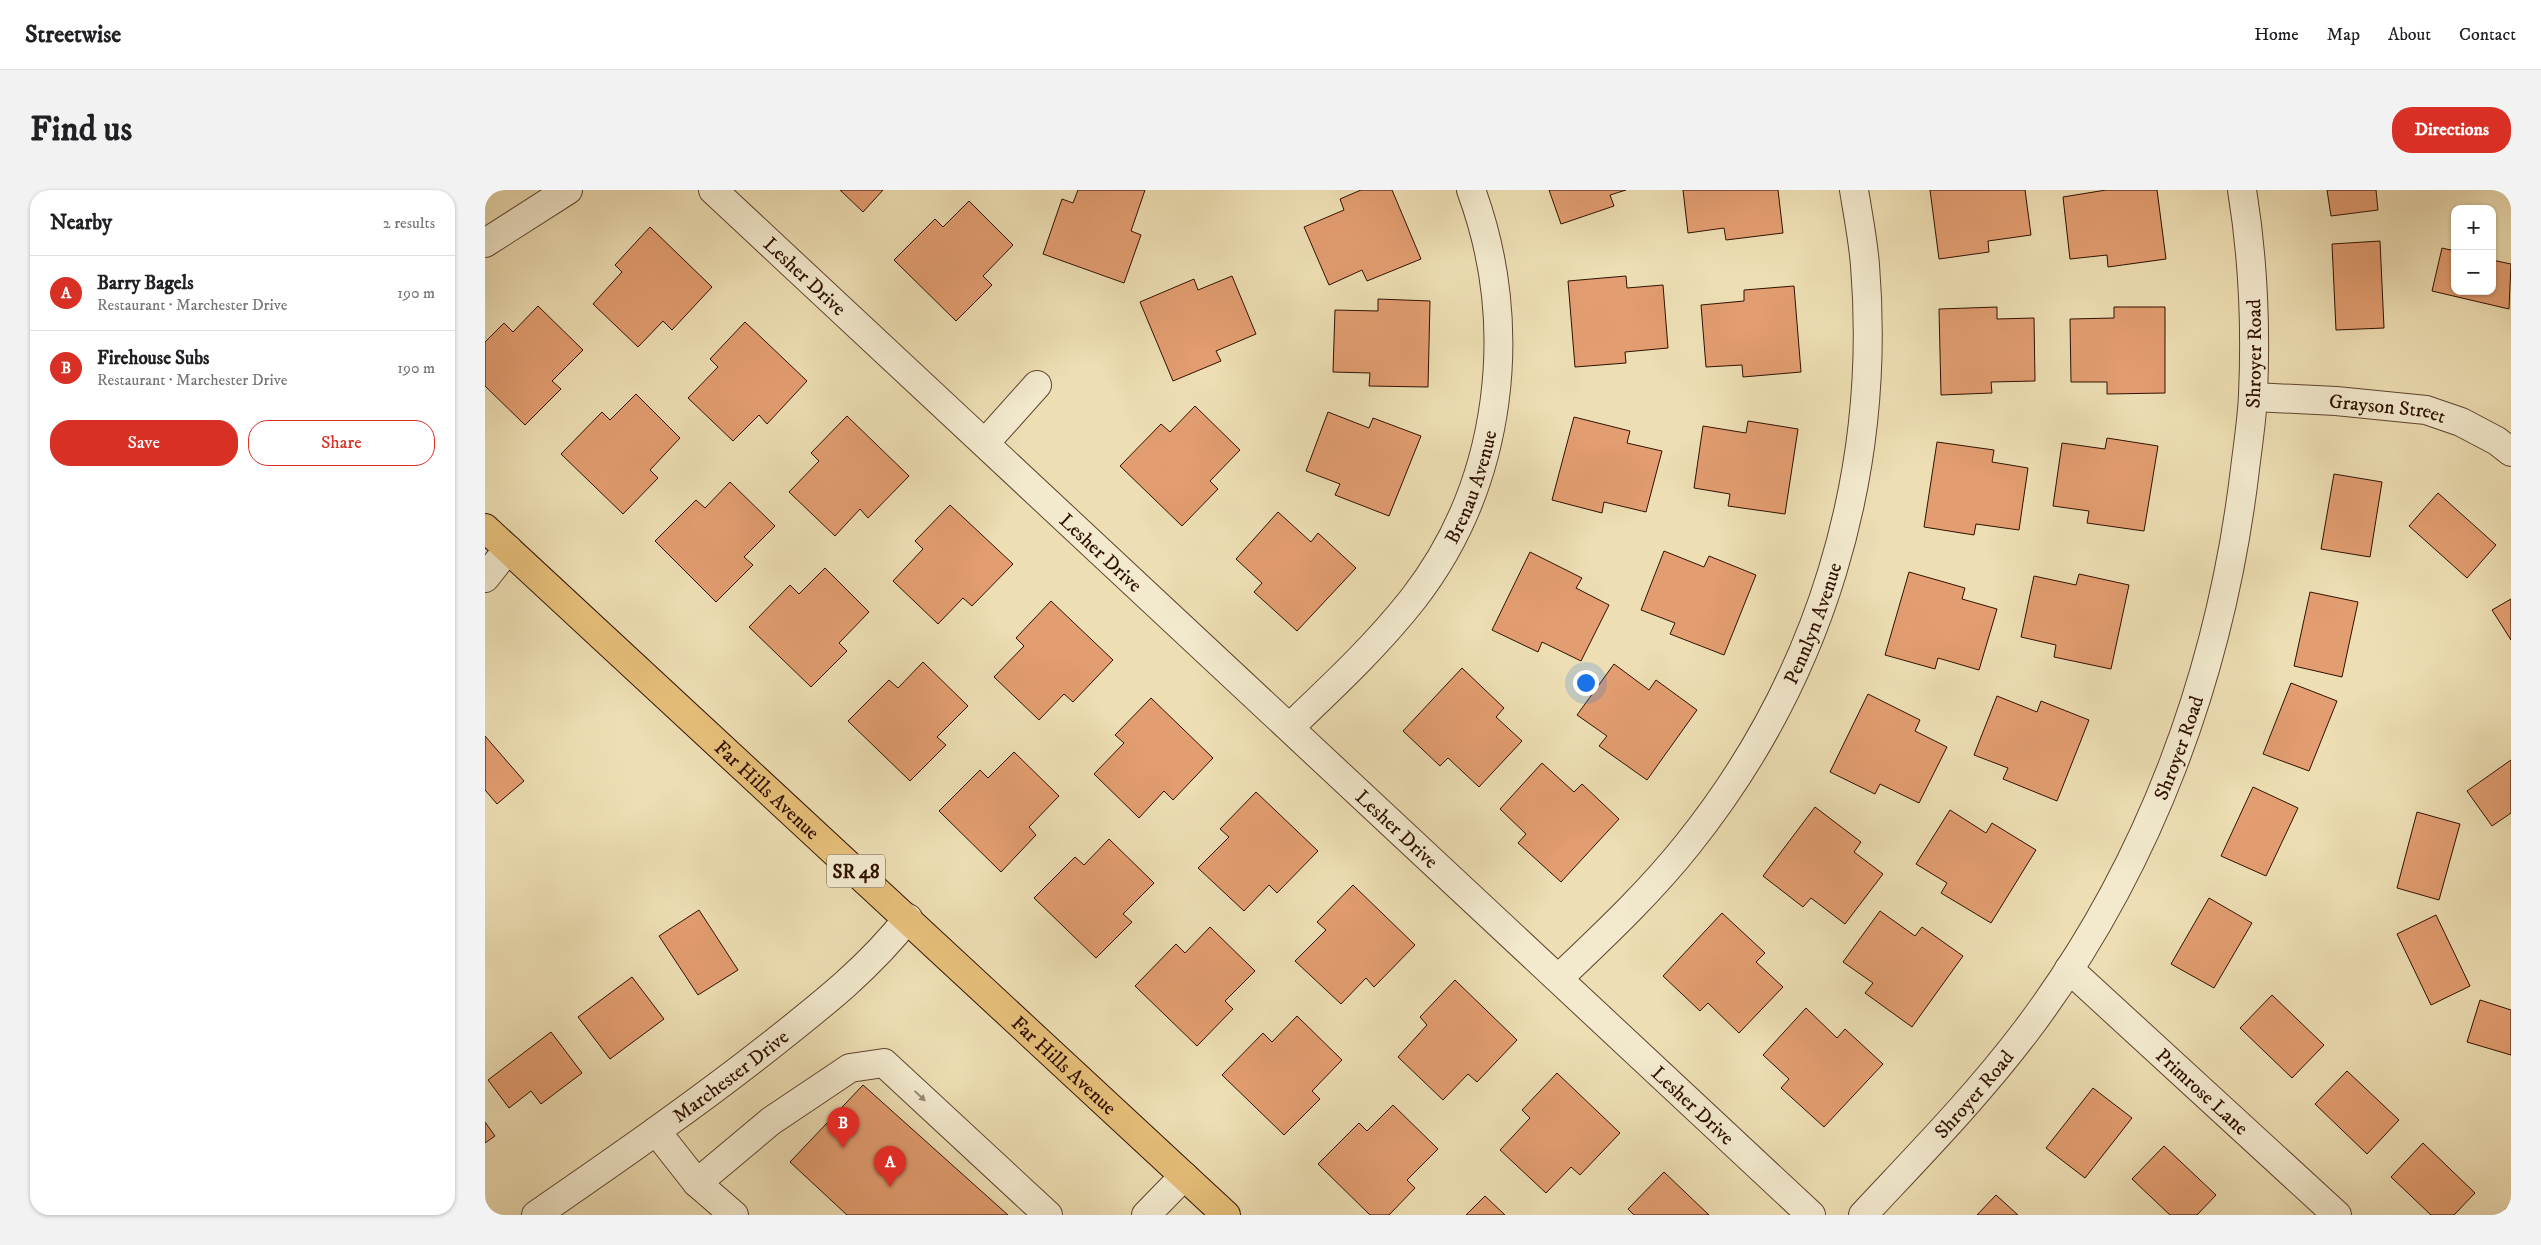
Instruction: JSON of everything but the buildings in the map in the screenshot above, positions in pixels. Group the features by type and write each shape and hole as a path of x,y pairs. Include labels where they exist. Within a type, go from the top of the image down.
{"main road":[{"name":"Far Hills Avenue","path":"485,528 908,918 1226,1215"}],"street":[{"path":"485,243 568,190"},
{"name":"Lesher Drive","path":"713,190 1811,1215"},
{"name":"Brenau Avenue","path":"1290,727 1375,644 1414,597 1447,545 1470,496 1488,444 1498,387 1500,325 1494,273 1482,219 1471,190"},
{"name":"Pennlyn Avenue","path":"1559,978 1629,910 1693,837 1737,778 1772,720 1808,644 1833,576 1850,511 1862,436 1868,345 1865,264 1854,190"},
{"name":"Shroyer Road","path":"1863,1215 1968,1103 2027,1030 2069,968 2123,876 2165,788 2197,702 2222,611 2229,574 2239,517 2253,397 2253,306 2242,190"},
{"path":"985,443 1037,385"},
{"name":"Grayson Street","path":"2253,397 2336,401 2426,410 2461,422 2497,441 2511,452"},
{"path":"485,578 508,549"},
{"name":"Marchester Drive","path":"536,1215 737,1072 845,987 889,943 908,918"},
{"name":"Primrose Lane","path":"2069,968 2337,1215"},
{"path":"697,1183 771,1120 851,1068 884,1063 1048,1215"},
{"path":"656,1131 697,1183 734,1215"},
{"path":"1146,1215 1184,1176"}],"place":[{"name":"Firehouse Subs","path":"843,1148"},
{"name":"Barry Bagels","path":"890,1187"}]}
